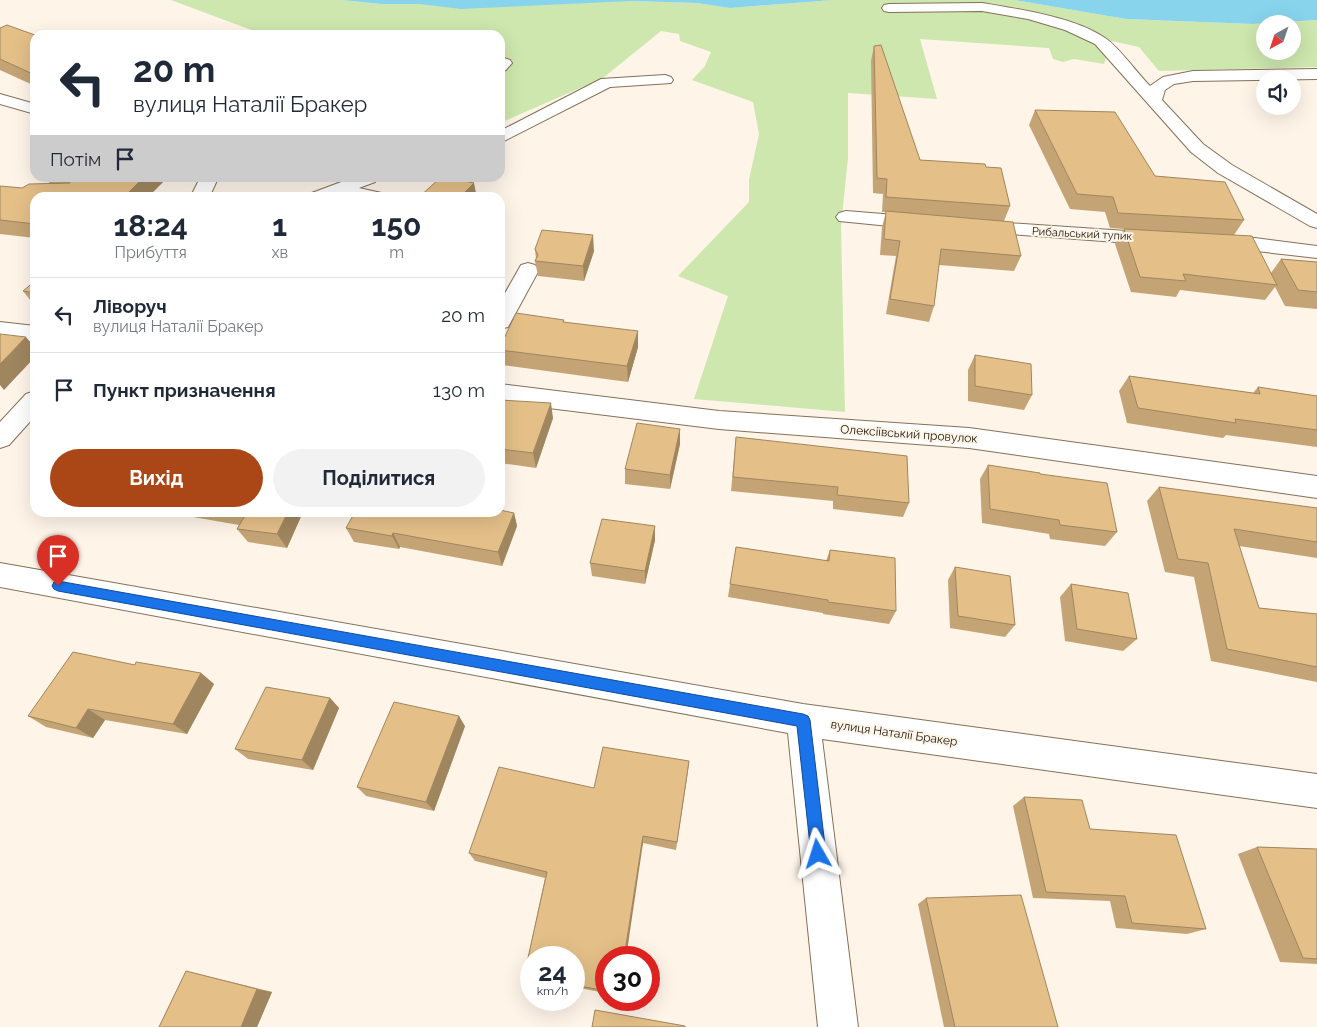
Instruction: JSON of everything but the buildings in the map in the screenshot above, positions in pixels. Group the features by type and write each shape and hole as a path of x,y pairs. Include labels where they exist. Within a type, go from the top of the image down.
{"street":[{"path":"889,8 982,7 1030,15 1070,28 1100,41 1197,148 1225,169 1317,222"},
{"path":"1154,100 1157,88 1170,80 1185,77 1317,74"},
{"path":"505,135 607,82 665,80"},
{"path":"0,99 30,108"},
{"path":"332,192 358,182"},
{"path":"342,188 349,192"},
{"name":"Рибальський тупик","path":"846,217 1255,244 1317,252"},
{"path":"505,313 528,270"},
{"path":"0,330 30,333"},
{"name":"Олексіївський провулок","path":"505,394 718,420 969,438 1317,487"},
{"path":"0,438 30,405"},
{"name":"вулиця Наталії Бракер","path":"0,575 803,720 1317,791"},
{"path":"803,720 838,1027"}],"green space":[{"path":"171,0 342,0 381,4 631,1 697,3 730,8 833,0 1015,0 1126,19 1256,24 1256,60 1301,60 1301,21 1317,20 1317,67 1159,71 1139,47 1111,41 1104,64 1074,59 1063,62 1053,59 1049,48 920,39 937,99 848,93 848,158 841,226 845,412 694,399 728,296 678,276 749,202 749,180 759,134 753,102 692,80 705,66 711,52 680,41 679,34 661,31 603,78 505,121 505,30 252,30"}],"water":[{"path":"342,0 833,0 730,8 697,3 631,1 461,9 420,4 381,4"},
{"path":"1015,0 1317,0 1317,20 1301,21 1301,15 1256,15 1256,24 1253,24 1126,19"}],"route":[{"path":"58,586 803,720 818,854"}]}
